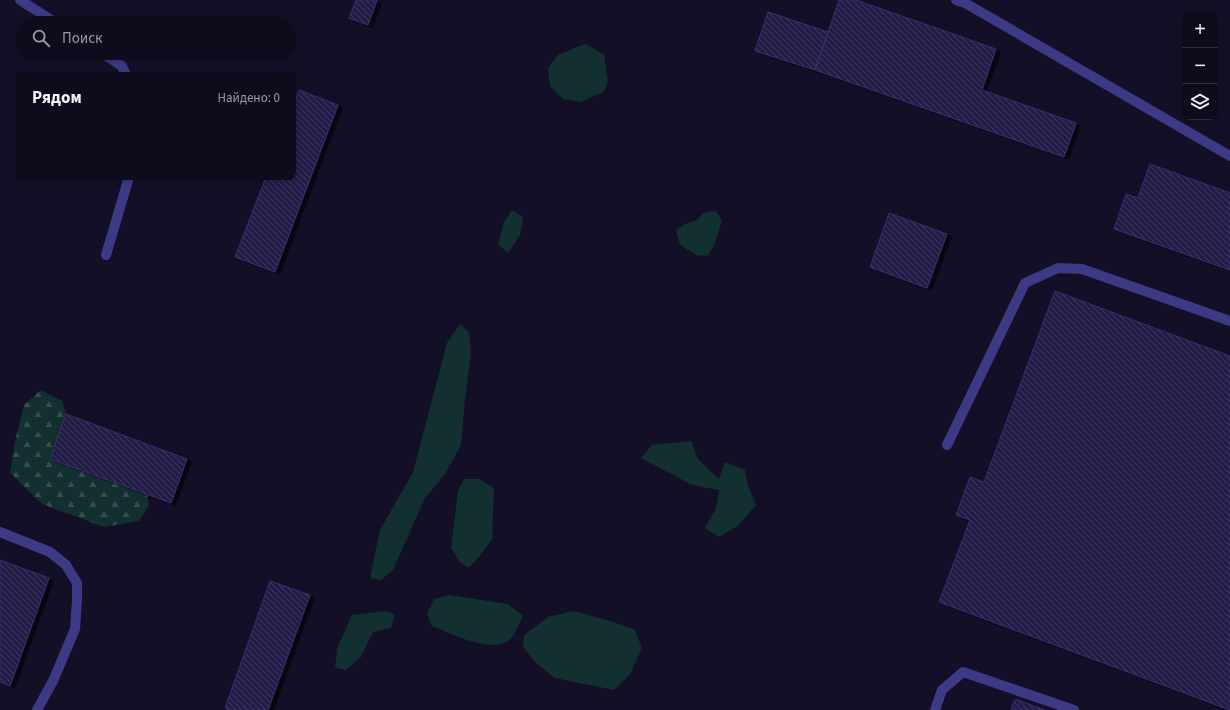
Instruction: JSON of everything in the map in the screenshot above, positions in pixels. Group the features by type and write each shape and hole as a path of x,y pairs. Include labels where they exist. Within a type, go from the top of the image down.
{"lane":[{"path":"20,0 45,16"},
{"path":"956,0 965,3 1230,156"},
{"path":"113,60 122,66 125,72"},
{"path":"106,255 128,180"},
{"path":"947,445 1025,283 1058,268 1082,269 1230,321"},
{"path":"0,532 50,552 66,565 77,583 75,629 53,681 37,710"},
{"path":"935,710 942,690 963,672 1074,710"}],"green space":[{"path":"585,44 604,54 608,81 604,92 580,102 563,99 550,86 548,68 558,55"},
{"path":"512,210 523,217 520,235 508,253 498,244 504,222"},
{"path":"716,211 722,221 714,245 708,256 696,255 680,245 676,230 685,224 697,220 703,213"},
{"path":"460,324 469,332 471,354 461,445 445,474 425,498 393,570 381,580 370,578 380,530 413,472 447,343"},
{"path":"41,390 62,401 66,414 50,459 147,495 149,506 139,521 104,527 42,504 10,473 15,441 24,405"},
{"path":"691,441 698,459 719,479 725,462 745,470 748,486 756,505 739,525 719,537 705,528 716,508 719,490 692,485 641,458 652,445"},
{"path":"464,479 479,479 494,488 492,539 480,556 468,568 460,562 451,548 458,491"},
{"path":"449,595 508,604 523,616 513,636 503,643 494,645 483,644 460,638 432,626 427,614 434,599"},
{"path":"385,611 395,615 391,628 373,632 361,657 346,670 335,668 337,648 352,615"},
{"path":"573,611 611,621 635,630 642,648 630,674 614,690 555,678 536,663 523,647 524,635 548,617"}],"building":[{"path":"356,0 377,0 368,25 349,18"},
{"path":"839,0 856,0 996,49 982,90 1076,123 1064,157 815,70"},
{"path":"768,12 828,32 815,70 755,51"},
{"path":"299,90 338,105 275,272 235,257 265,180 296,180 296,98"},
{"path":"1150,164 1230,193 1230,270 1114,229 1126,194 1138,198"},
{"path":"889,213 947,234 927,288 870,267"},
{"path":"1055,291 1230,356 1230,710 939,602 970,520 956,515 970,477 984,482"},
{"path":"66,414 187,459 171,503 50,459"},
{"path":"0,560 49,578 10,686 0,682"},
{"path":"270,581 310,595 268,710 230,710 225,708"},
{"path":"1015,699 1045,710 1011,710"}]}
